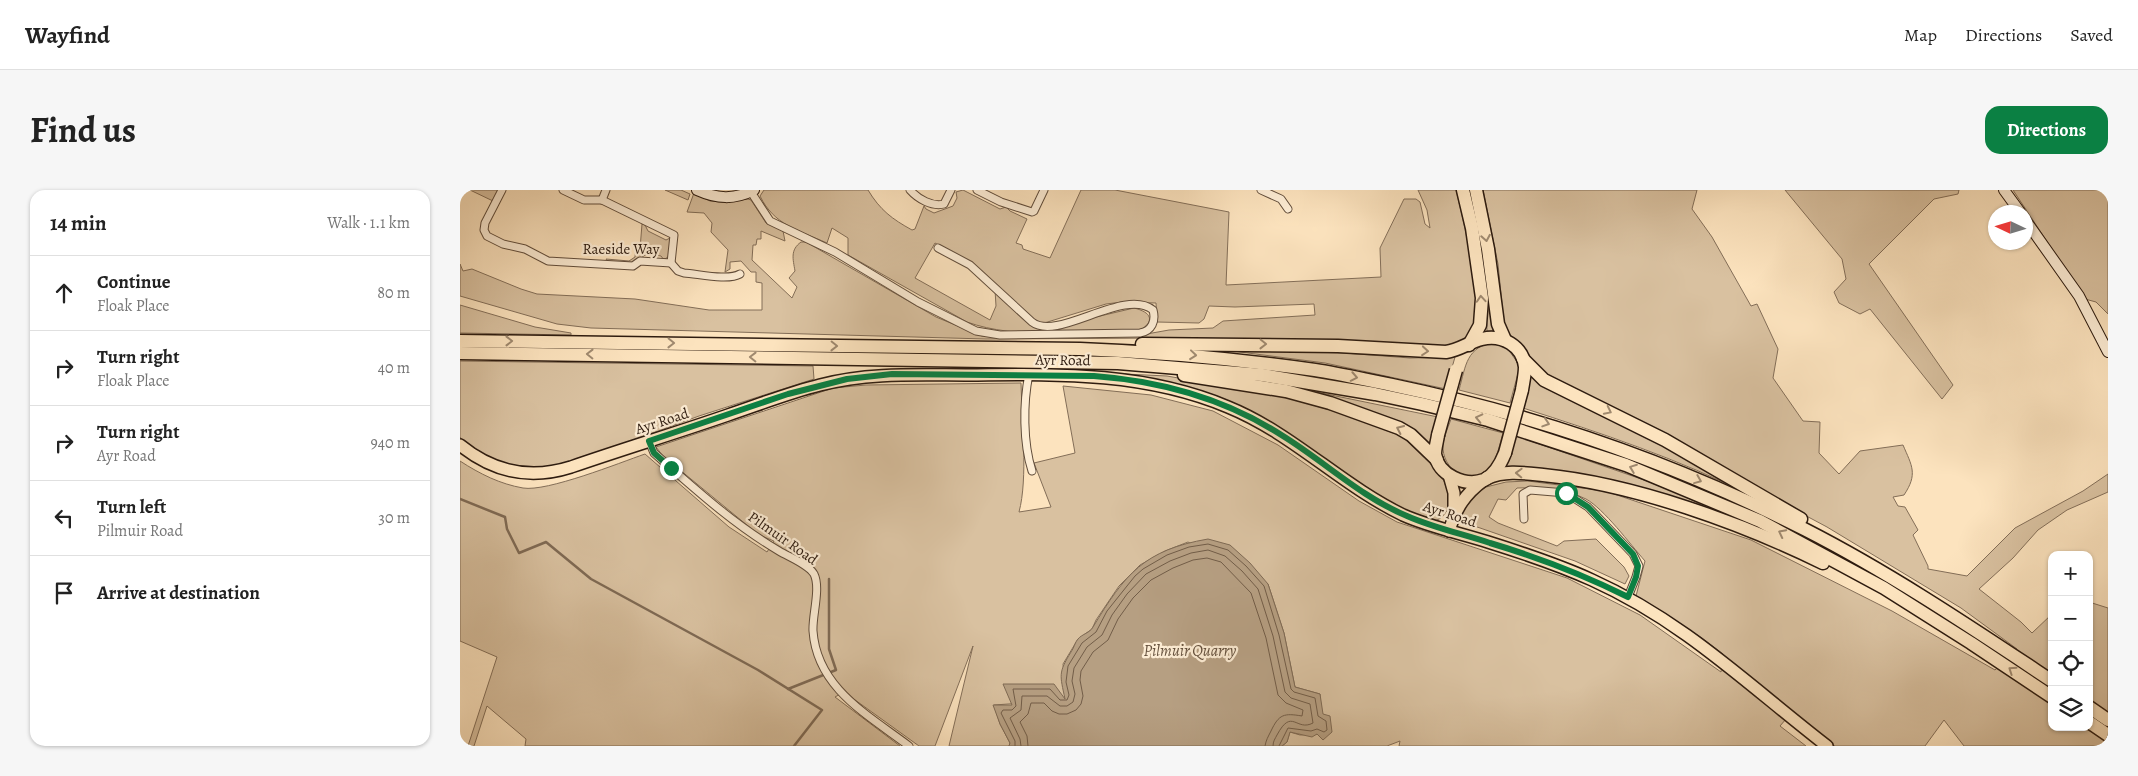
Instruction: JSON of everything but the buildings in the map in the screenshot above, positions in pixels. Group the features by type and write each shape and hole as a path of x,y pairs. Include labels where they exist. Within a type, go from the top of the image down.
{"highway":[{"path":"1463,190 1472,228 1482,298 1480,325 1460,356 1456,370 1436,446 1437,460 1440,467 1449,475 1464,481 1486,479 1494,475 1511,472 1559,476 1655,498 1715,518 1783,545 1926,614"},
{"path":"1476,190 1488,249 1498,324 1505,340"},
{"path":"1004,348 1110,344 1242,344 1338,346 1446,352 1490,338 1505,340 1516,348 1523,359 1544,380 1665,440 1880,563 1958,614 2006,651"},
{"path":"460,341 1004,348 1148,352 1278,365 1320,371 1417,390 1534,420 1622,450 1762,508 1886,575 2048,678"},
{"path":"460,353 1118,363 1182,367 1281,378 1422,404 1488,420 1562,443 1626,465 1717,502 1802,542 1884,588 2048,694"},
{"path":"801,358 904,365 1093,368 1144,371 1262,387 1330,403 1398,428 1411,435 1437,460"},
{"path":"1486,479 1500,466 1505,453 1522,390 1525,369 1523,359"},
{"path":"2093,710 2108,720"},
{"path":"2093,725 2108,735"}],"main road":[{"name":"Ayr Road","path":"460,445 477,458 500,469 536,474 558,471 788,394 847,379 892,374 1028,374 1094,376 1160,385 1203,397 1238,411 1272,429 1380,503 1406,516 1559,566 1628,597 1692,637 1746,678 1783,712 1827,746"},
{"path":"1449,475 1454,493 1454,514"},
{"path":"1449,531 1454,514 1465,495 1486,479"}],"street":[{"name":"Raeside Way","path":"502,190 485,223 484,230 487,236 503,244 525,249 548,261 633,266 640,261 671,263 674,235 602,200 584,200 563,190"},
{"path":"602,200 606,190"},
{"name":"Ayr Road","path":"697,190 715,197 729,198 752,191 770,221 836,252 918,302 976,331 1000,335 1140,333 1148,331 1152,325 1153,310 1146,306 1134,306 1114,307 1062,324 1041,327 1032,322 970,265 938,248"},
{"path":"910,190 918,197 939,205 944,204 951,190"},
{"path":"977,190 1001,202 1032,212 1044,190"},
{"path":"1262,190 1281,199 1288,210"},
{"path":"2004,190 2015,205"},
{"path":"2033,230 2079,296 2108,352"},
{"path":"671,263 678,271 684,273 725,277 735,277 740,274"},
{"path":"1028,374 1026,440 1027,455 1032,471"},
{"name":"Pilmuir Road","path":"649,441 654,453 713,505 753,536 805,566 814,574 816,591 813,630 824,670 845,697 909,746"},
{"path":"1524,519 1523,494 1530,490 1566,493 1588,507 1633,554 1638,566 1628,597"}],"shaded area":[{"path":"470,190 499,190 493,201"},
{"path":"665,190 681,190 690,194 688,200"},
{"path":"764,190 868,190 887,213 912,230 915,229 924,206 934,213 953,206 957,198 956,192 963,190 1000,209 1006,207 1027,219 1016,243 1022,245 1023,249 1050,258 1081,190 1115,190 1229,212 1226,285 1381,277 1380,248 1404,199 1416,199 1420,202 1425,224 1430,228 1427,210 1418,190 1456,190 1474,279 1476,298 1473,326 1462,341 1452,347 1164,338 986,339 591,328 557,324 460,296 460,264 463,271 472,269 537,294 635,299 709,310 762,310 762,283 756,282 756,272 751,272 741,261 730,262 730,269 725,272 728,250 711,232 712,223 704,213 687,212 694,193 710,201 751,200 766,223 783,231 785,241 761,231 761,239 757,239 756,245 753,245 752,260 792,298 797,287 789,278 795,271 793,259 795,248 801,242 806,242 936,317 982,336 1141,335 1169,330 1213,328 1223,321 1315,315 1314,304 1209,306 1204,319 1199,323 1157,322 1156,303 1122,302 1106,304 1041,324 1036,322 969,261 935,243 915,278 990,320 996,306 995,290 1028,323 1041,330 1134,308 1148,314 1149,317 1148,324 1139,331 1052,334 986,328 967,322 848,255 848,238 832,228 827,243 788,226 772,214 766,206 760,196"},
{"path":"1468,190 1472,190 1484,256 1493,331 1487,331 1485,285"},
{"path":"1483,190 1697,190 1692,209 1712,237 1751,306 1757,304 1778,349 1773,378 1803,421 1820,422 1819,453 1839,474 1860,451 1903,445 1911,465 1911,481 1904,495 1893,497 1898,506 1905,507 1918,530 1913,535 1928,569 1967,576 2015,528 2083,491 2108,474 2108,492 2067,510 2038,530 2013,558 1979,589 2032,633 2048,618 2048,731 2093,731 2093,603 2108,608 2108,746 1964,746 1944,720 1925,746 1835,746 1792,712 1780,726 1806,746 1399,746 1400,741 1387,746 1282,746 1287,742 1290,732 1300,735 1317,734 1323,739 1320,694 1295,687 1284,633 1268,584 1188,542 1165,551 1140,565 1119,586 1092,629 1078,639 1063,664 1066,700 994,705 1000,724 1010,743 1009,746 949,746 973,646 935,746 919,746 844,692 835,697 900,746 525,746 526,739 487,706 474,746 468,746 497,657 460,641 460,461 498,481 523,488 534,488 549,486 583,476 645,454 729,527 767,552 774,541 759,535 663,456 656,447 833,388 866,385 1021,383 1024,466 1019,512 1051,507 1034,463 1075,453 1063,386 1151,395 1213,411 1278,445 1359,501 1397,522 1567,578 1640,615 1721,672 1723,654 1702,638 1636,596 1645,561 1609,519 1586,499 1571,493 1517,488 1506,500 1498,499 1489,517 1498,523 1557,546 1564,541 1596,539 1624,567 1629,576 1625,584 1575,561 1460,521 1462,506 1471,496 1486,487 1506,482 1528,481 1605,491 1751,540 1892,611 1995,670 2017,649 1961,608 1827,527 1539,373 1522,347 1508,334 1504,324 1498,264"},
{"path":"1785,190 1959,190 1958,194 1934,199 1869,264 1953,385 1942,399 1870,309 1860,314 1839,303 1834,292 1846,279 1842,259"},
{"path":"2013,190 2108,190 2108,314 2096,302 2085,299 2033,220 2033,205 2023,205"},
{"path":"642,224 645,225 648,231 666,240 670,238 672,243 670,255 664,260 661,256 647,254 630,264 608,262 606,259 629,261 635,257 636,248 640,249"},
{"path":"460,305 535,327 571,333 571,335 460,333"},
{"path":"1495,342 1505,345 1520,366 1510,403 1459,390 1469,358 1478,348"},
{"path":"1217,349 1344,353 1410,358 1455,357 1446,389 1325,363"},
{"path":"460,361 813,366 814,379 699,416 569,464 529,469 510,467 476,453 460,437"},
{"path":"1125,374 1167,376 1285,397 1344,414 1401,436 1433,463 1444,481 1449,496 1447,511 1441,518 1435,521 1411,514 1368,492 1312,451 1181,386"},
{"path":"1530,376 1539,383 1669,447 1752,496 1668,458 1523,408"},
{"path":"1297,388 1438,417 1430,447"},
{"path":"1451,419 1503,433 1491,466 1477,476 1461,475 1449,465 1445,458 1443,449 1444,438"},
{"path":"1516,436 1647,481 1684,496 1737,523 1671,497 1504,469"}],"water":[{"name":"Pilmuir Quarry","path":"1208,539 1230,545 1250,563 1268,584 1284,633 1295,687 1320,694 1323,714 1330,716 1332,732 1323,740 1317,734 1312,737 1290,732 1287,742 1282,746 1009,746 1010,743 993,705 1012,705 1003,684 1054,684 1065,699 1061,674 1067,659 1077,640 1092,629 1115,592 1138,567 1152,558 1168,550"}],"waterway":[{"path":"460,499 505,517 507,529 519,553 546,542 591,579 758,670 822,710 794,746"},
{"path":"788,689 836,670 829,649 829,579"}],"route":[{"path":"671,468 654,453 649,441 788,394 847,379 892,374 1028,374 1123,379 1188,392 1238,411 1284,436 1363,492 1406,516 1567,569 1628,597 1638,566 1633,554 1588,507 1566,493"}]}
